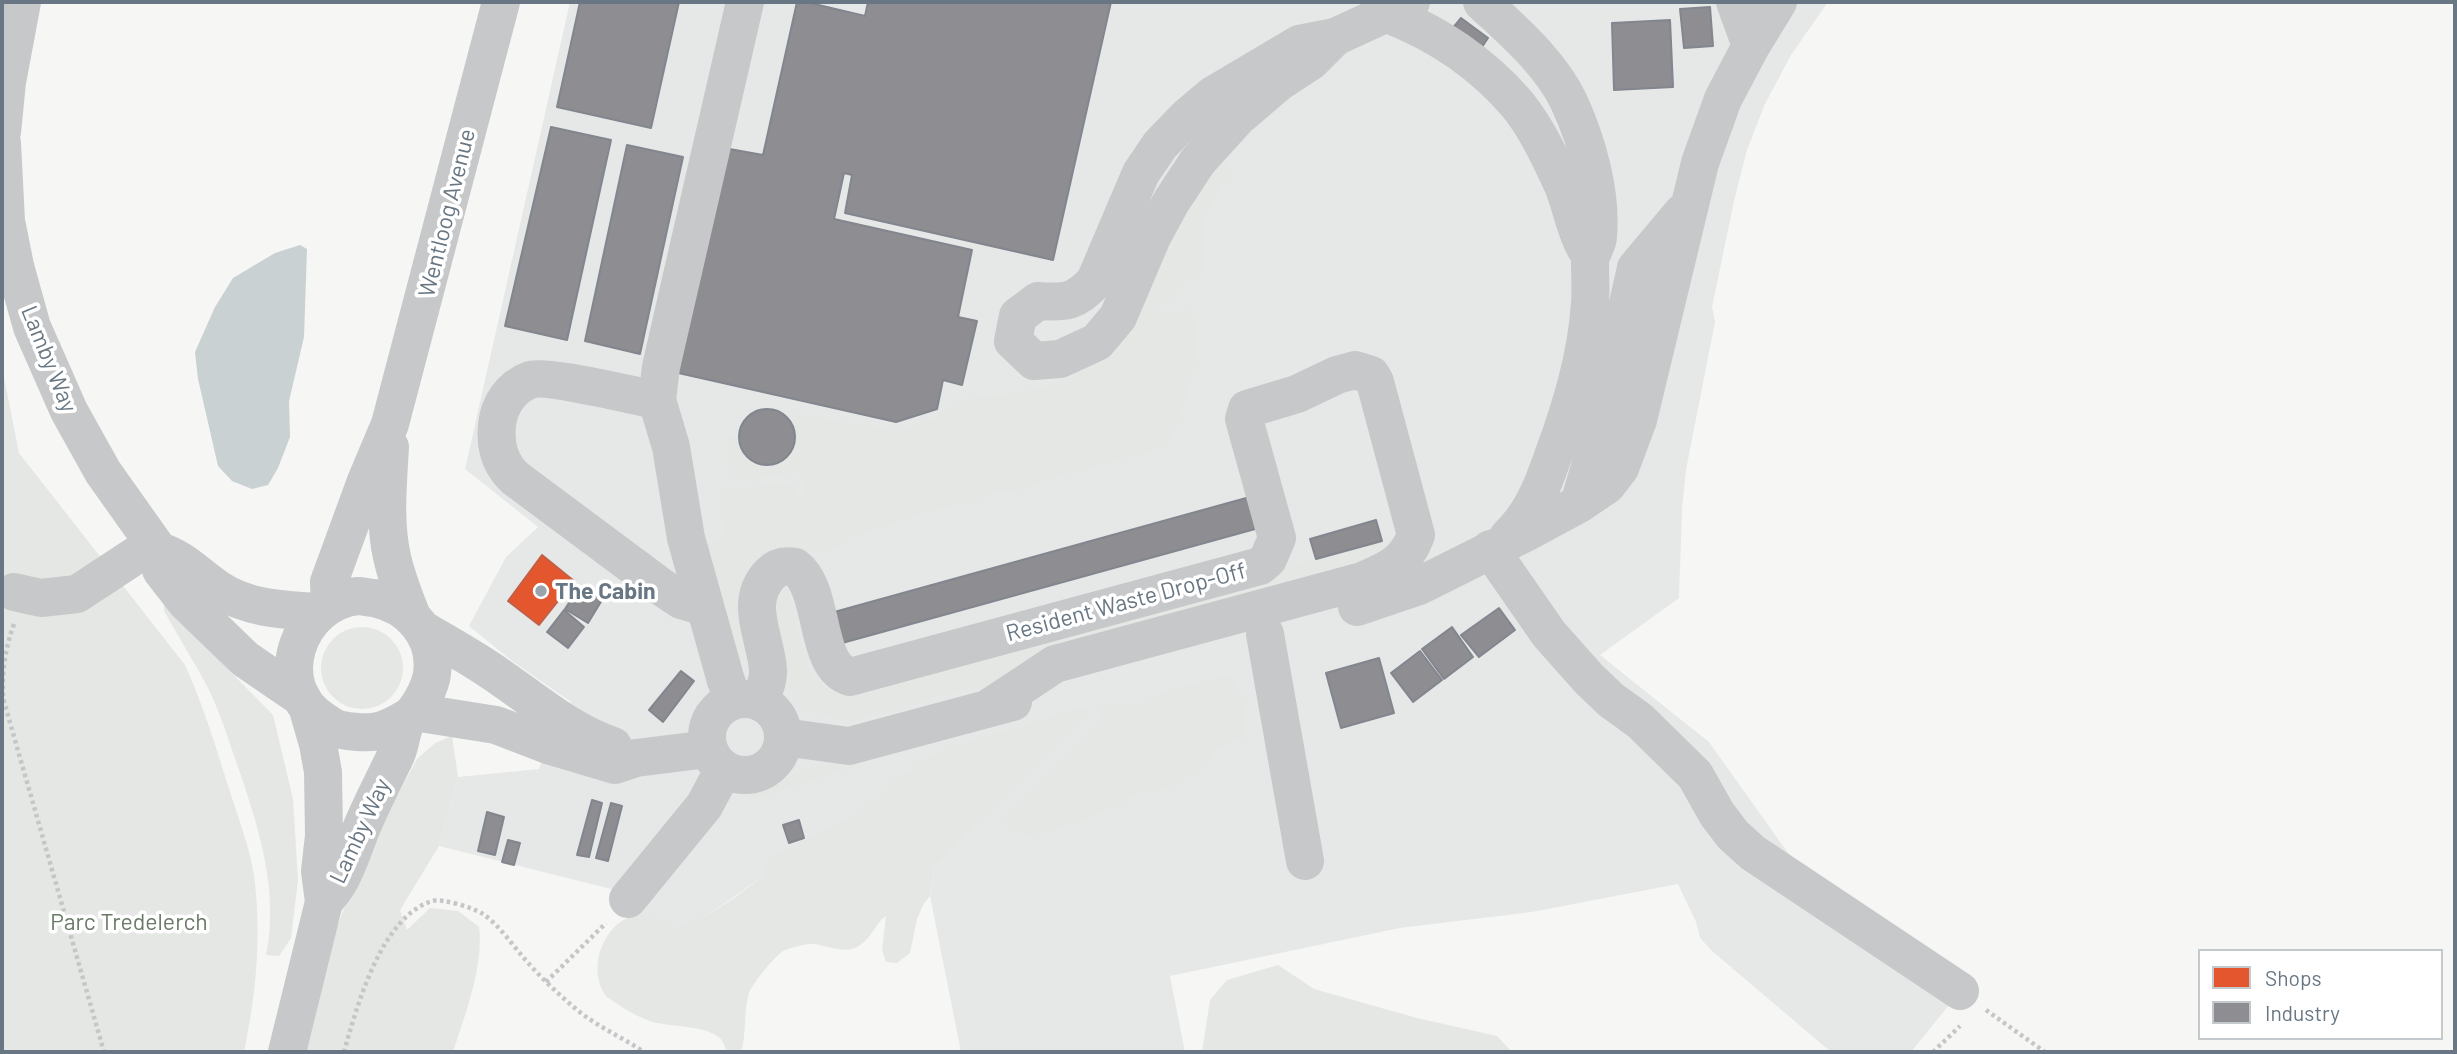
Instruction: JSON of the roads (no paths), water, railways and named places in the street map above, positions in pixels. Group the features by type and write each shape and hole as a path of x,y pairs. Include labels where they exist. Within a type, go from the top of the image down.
{"street":[{"path":"2,132 7,82 22,2"},
{"name":"Wentloog Avenue","path":"324,608 337,559 390,424 501,2"},
{"path":"745,2 661,366 657,400 671,447 680,512 705,607 747,701 777,717 783,737 780,752 772,763 762,771 750,775 736,775 716,759 706,737 708,725 722,706 747,701"},
{"path":"1482,2 1530,49 1554,77 1568,101 1590,159 1598,239 1590,257 1590,302 1576,392 1566,424 1539,494 1522,524 1495,547"},
{"path":"1735,2 1751,46"},
{"path":"783,737 849,746 1265,634 1398,595 1579,504 1606,485 1620,468 1638,420 1689,205 1713,123 1751,46 1779,2"},
{"path":"1335,37 1311,61 1279,82 1238,117 1198,161 1152,237 1118,317 1097,342 1060,359 1034,361 1013,341 1018,316 1038,301 1062,303 1084,293 1095,281 1141,173 1160,145 1188,116 1213,95 1299,44 1335,37 1398,7 1463,54 1517,104 1560,179 1571,204 1581,241 1590,257"},
{"name":"Lamby Way","path":"2,143 6,222 15,266 32,327 74,421 103,472 156,547 161,570 186,602 245,659 304,702 318,744 323,772 324,826 320,871 324,902 287,1052"},
{"path":"1590,302 1609,283 1636,268 1689,205"},
{"path":"1579,504 1597,443 1636,268"},
{"name":"Resident Waste Drop-Off","path":"747,701 768,673 756,609 758,596 771,573 780,567 795,567 806,578 831,661 842,675 850,677 1260,566 1268,559 1278,538 1244,419 1247,409 1297,394 1337,375 1355,370 1371,375 1416,535 1402,560 1391,569 1362,581 1055,664 987,709"},
{"path":"657,400 559,381 532,379 516,387 504,400 498,417 496,436 500,456 506,469 515,478 660,586 681,600 705,607"},
{"name":"Wentloog Avenue","path":"390,424 388,534 392,558 417,622"},
{"path":"15,606 41,598 77,594 156,547"},
{"name":"Lamby Way","path":"156,547 176,556 219,590 238,600 289,611 324,608"},
{"path":"1495,547 1549,634 1589,679 1611,700 1640,721 1695,775 1717,814 1733,835 1753,853 1961,1007"},
{"path":"417,622 431,650 432,674 424,697 411,715 386,730 366,734 337,729 317,717 304,702 295,677 295,655 303,630 324,608 359,596 391,601 417,622 560,719 636,758"},
{"path":"1265,634 1305,860"},
{"path":"411,715 496,726 615,765 636,758 716,759"},
{"name":"Lamby Way","path":"324,902 342,878 411,715"},
{"path":"628,899 704,806 716,759"}],"place":[{"name":"The Cabin","path":"541,591"}],"park label":[{"name":"Parc Tredelerch","path":"129,922"}]}
